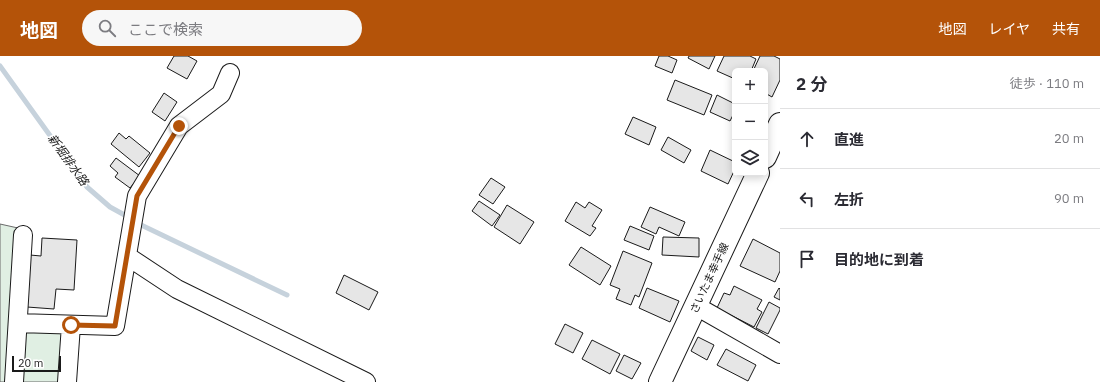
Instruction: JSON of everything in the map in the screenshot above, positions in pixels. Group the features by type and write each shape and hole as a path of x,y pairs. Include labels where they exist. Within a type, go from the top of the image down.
{"main road":[{"path":"768,150 780,124"},
{"name":"さいたま幸手線","path":"660,382 757,176"}],"street":[{"path":"18,323 115,326 137,196 179,126 221,94 230,73"},
{"path":"14,382 23,235"},
{"path":"127,256 177,288 366,382"},
{"path":"696,306 780,354"},
{"path":"67,382 71,325"}],"green space":[{"path":"0,224 27,230 22,329 74,330 71,382 0,382"}],"building":[{"path":"174,56 188,56 197,61 187,79 167,68"},
{"path":"659,56 668,56 677,60 672,73 655,66"},
{"path":"689,56 715,56 709,69 688,58"},
{"path":"724,56 750,56 756,59 752,68 732,68 732,78 717,71"},
{"path":"760,56 774,56 780,59 780,80 772,97 768,95 768,68 754,68"},
{"path":"675,80 712,95 704,115 667,100"},
{"path":"164,93 177,102 165,121 152,112"},
{"path":"717,95 732,102 732,117 730,121 710,112"},
{"path":"633,117 656,127 649,145 625,134"},
{"path":"119,133 126,139 129,136 150,153 139,167 111,144"},
{"path":"668,137 691,150 684,163 661,150"},
{"path":"710,150 732,161 732,175 728,184 701,171"},
{"path":"116,158 140,176 130,188 115,177 118,173 110,166"},
{"path":"491,178 505,187 493,204 479,195"},
{"path":"479,201 500,215 492,226 472,211"},
{"path":"576,202 585,208 589,202 602,210 592,226 596,228 590,236 565,221"},
{"path":"507,205 534,222 520,244 494,227"},
{"path":"650,207 685,222 679,236 659,227 656,234 641,227"},
{"path":"630,226 654,236 649,250 624,240"},
{"path":"663,237 699,238 699,257 662,255"},
{"path":"42,238 77,240 74,290 56,289 54,309 27,307 30,255 41,256"},
{"path":"753,239 780,253 780,271 775,282 740,266"},
{"path":"581,247 611,266 600,285 569,265"},
{"path":"623,251 652,263 639,297 635,295 631,305 616,299 620,289 610,285"},
{"path":"344,275 378,292 369,310 336,293"},
{"path":"734,286 762,300 757,309 762,312 754,327 717,308 724,293 730,295"},
{"path":"647,288 679,301 670,322 639,308"},
{"path":"779,288 780,289 780,300 774,297"},
{"path":"769,302 780,308 780,310 768,334 756,328"},
{"path":"565,324 583,333 573,353 555,344"},
{"path":"698,337 714,345 707,360 691,351"},
{"path":"592,340 620,354 610,374 582,359"},
{"path":"726,349 756,365 748,381 717,365"},
{"path":"624,355 641,363 632,379 616,371"}],"waterway":[{"name":"新堀排水路","path":"0,66 87,187 110,207 130,218"},
{"name":"新堀排水路","path":"137,223 287,295"}],"route":[{"path":"71,325 115,326 137,196 179,126"}]}
